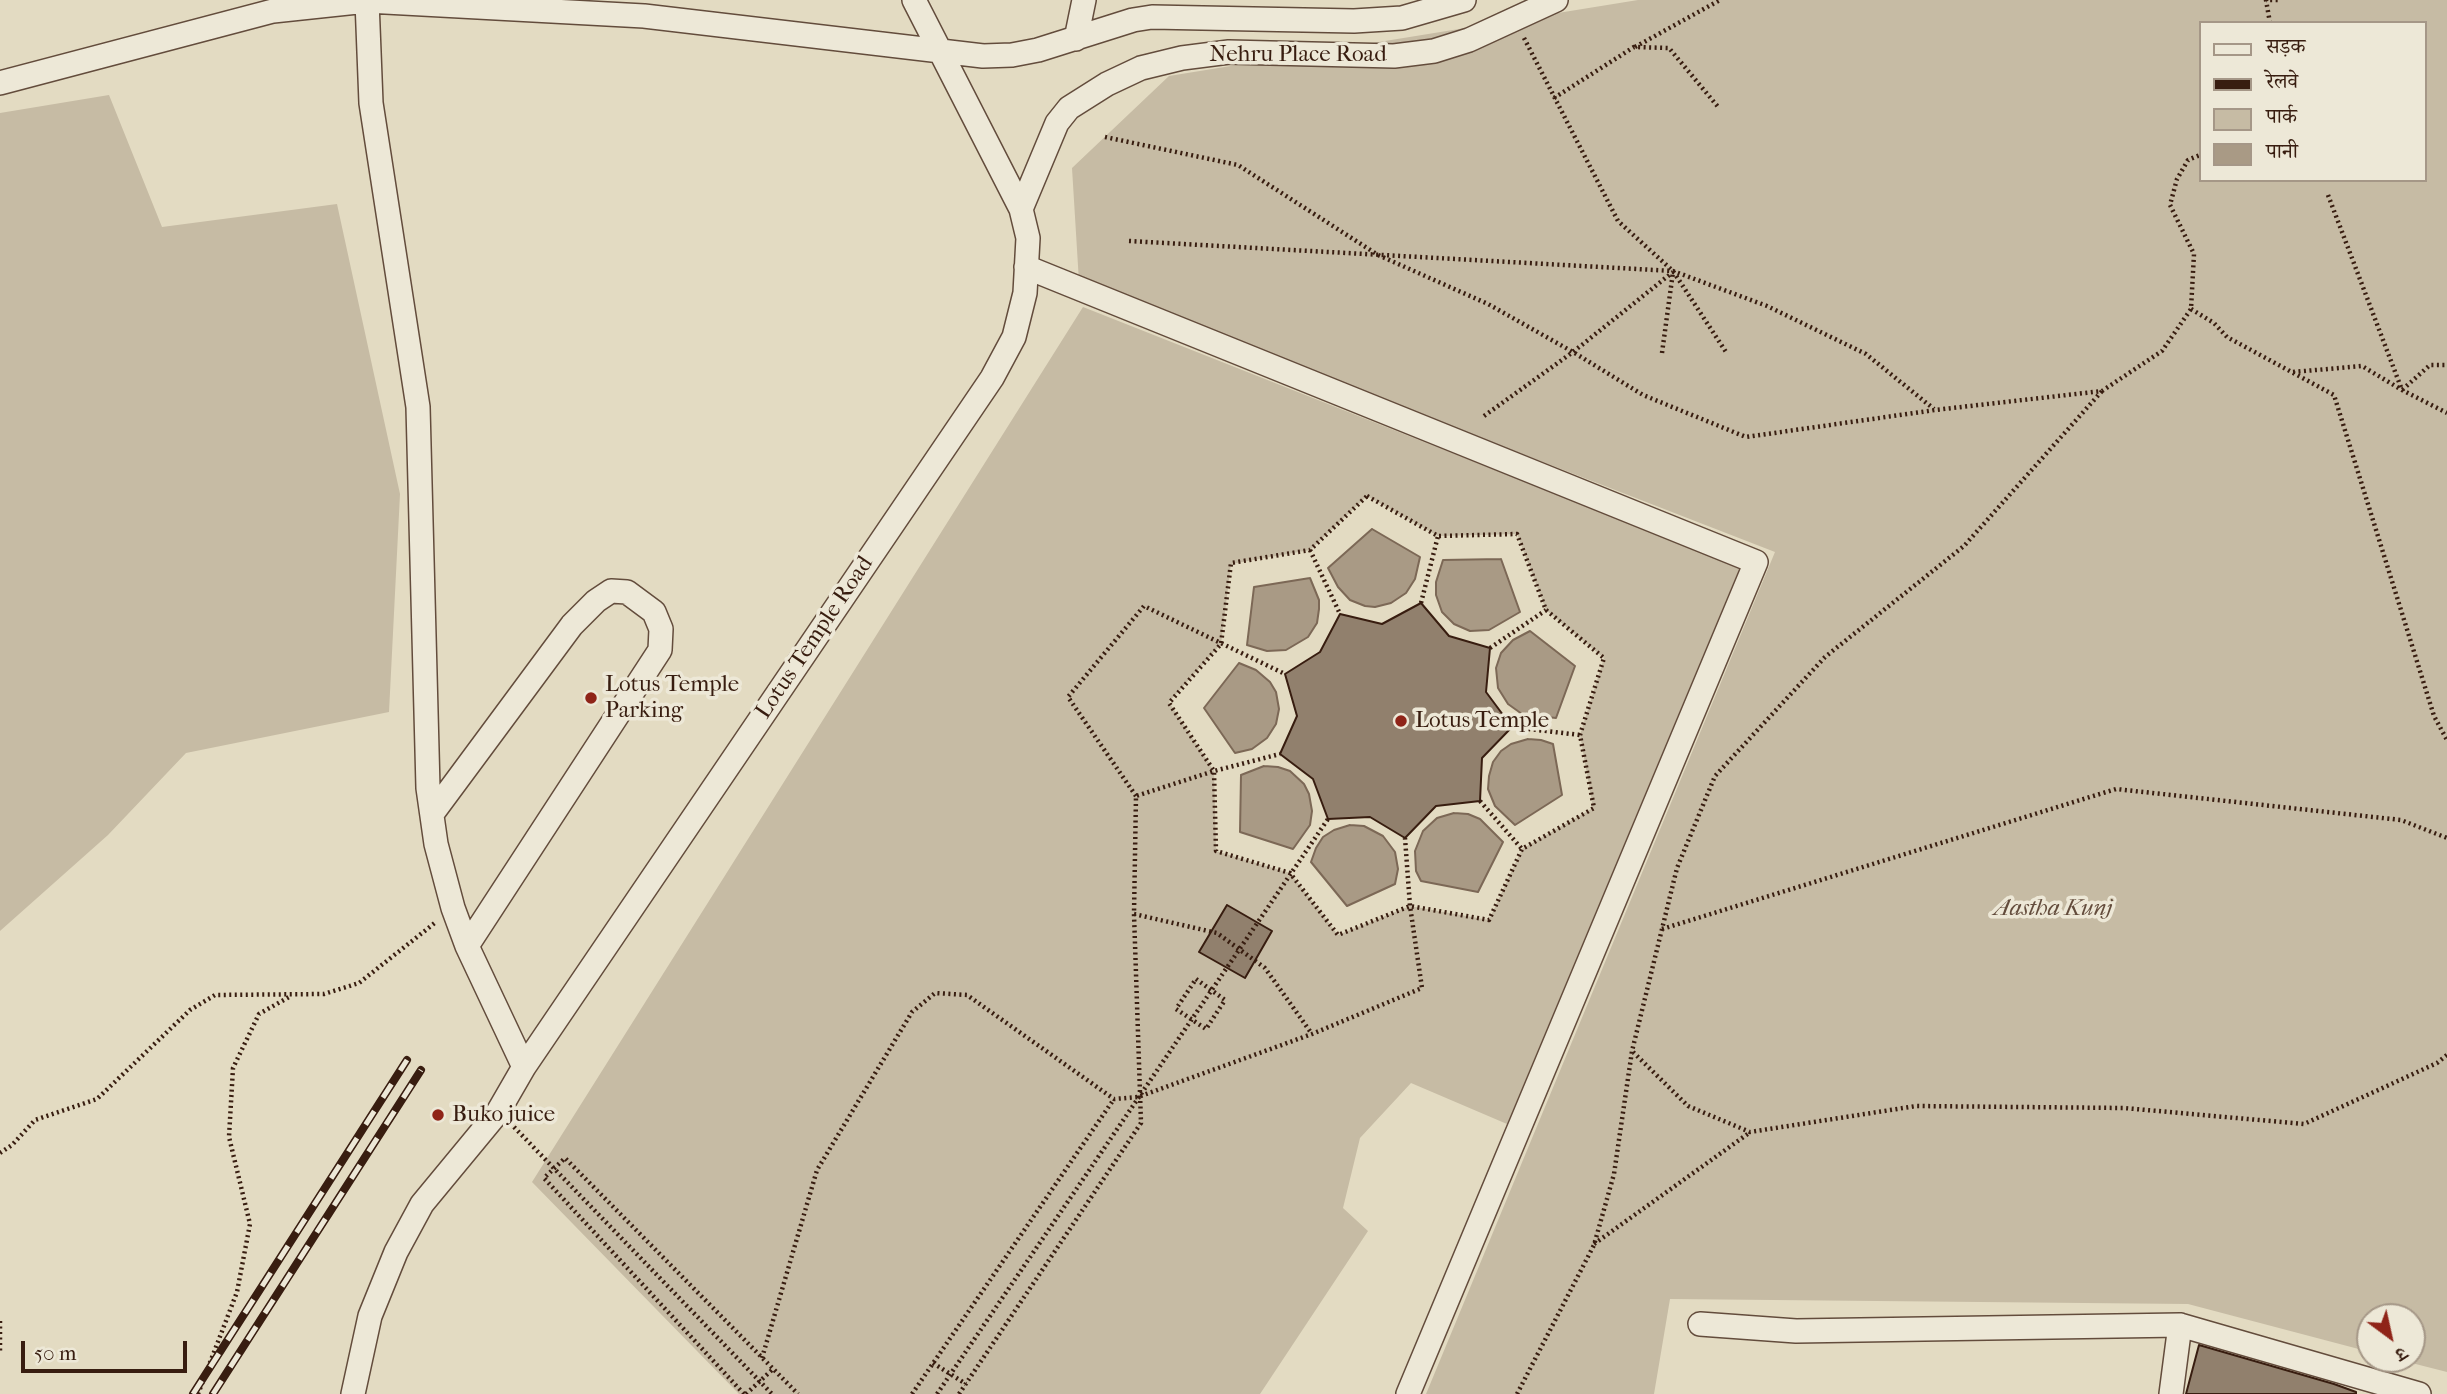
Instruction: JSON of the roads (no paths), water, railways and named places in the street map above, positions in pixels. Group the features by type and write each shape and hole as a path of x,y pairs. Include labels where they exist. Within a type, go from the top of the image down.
{"street":[{"name":"Lotus Temple Road","path":"353,1394 370,1316 396,1252 422,1204 498,1112 524,1067 992,378 1014,337 1025,293 1028,238 1021,209 914,0"},
{"path":"1076,39 1084,0"},
{"name":"Nehru Place Road","path":"0,83 273,11 367,1 645,16 812,37 983,55 1012,55 1152,17 1354,21 1402,18 1464,0"},
{"name":"Nehru Place Road","path":"1021,209 1057,122 1069,108 1107,84 1141,68 1182,58 1229,52 1394,56 1434,51 1469,40 1556,0"},
{"path":"367,1 371,103 418,407 428,775 436,844 453,908 467,946 524,1067"},
{"path":"1026,267 1756,562 1408,1394"},
{"path":"432,814 572,625 596,601 611,591 627,592 654,612 662,629 660,650 467,946"},
{"path":"1700,1324 1796,1331 2180,1325 2419,1394"},
{"path":"2171,1394 2180,1325"}],"water":[{"path":"1372,529 1420,557 1415,579 1406,593 1391,603 1375,607 1350,600 1338,587 1328,568"},
{"path":"1501,559 1520,612 1489,630 1470,631 1454,624 1442,612 1436,595 1436,582 1443,560"},
{"path":"1310,578 1319,600 1319,609 1317,623 1308,637 1286,650 1267,651 1247,645 1254,587"},
{"path":"1530,631 1575,666 1556,718 1522,714 1508,704 1498,688 1496,668 1501,653 1513,640"},
{"path":"1239,663 1256,670 1270,682 1276,692 1279,709 1276,724 1267,738 1252,749 1235,753 1204,708"},
{"path":"1528,739 1553,744 1562,795 1515,825 1495,806 1488,789 1489,776 1493,762 1501,751 1511,744"},
{"path":"1264,766 1290,771 1304,784 1309,794 1312,811 1310,825 1293,849 1240,832 1241,775"},
{"path":"1454,813 1468,814 1480,819 1503,842 1478,892 1421,881 1416,871 1415,851 1423,831 1437,818"},
{"path":"1350,825 1364,826 1383,836 1395,852 1398,869 1395,884 1347,906 1311,862 1323,837"}],"railway":[{"path":"193,1394 407,1060"},
{"path":"213,1394 421,1070"}],"place":[{"name":"Lotus Temple Parking","path":"591,698"},
{"name":"Lotus Temple","path":"1401,721"},
{"name":"Buko juice","path":"438,1115"}],"park label":[{"name":"Aastha Kunj","path":"2053,909"}]}
